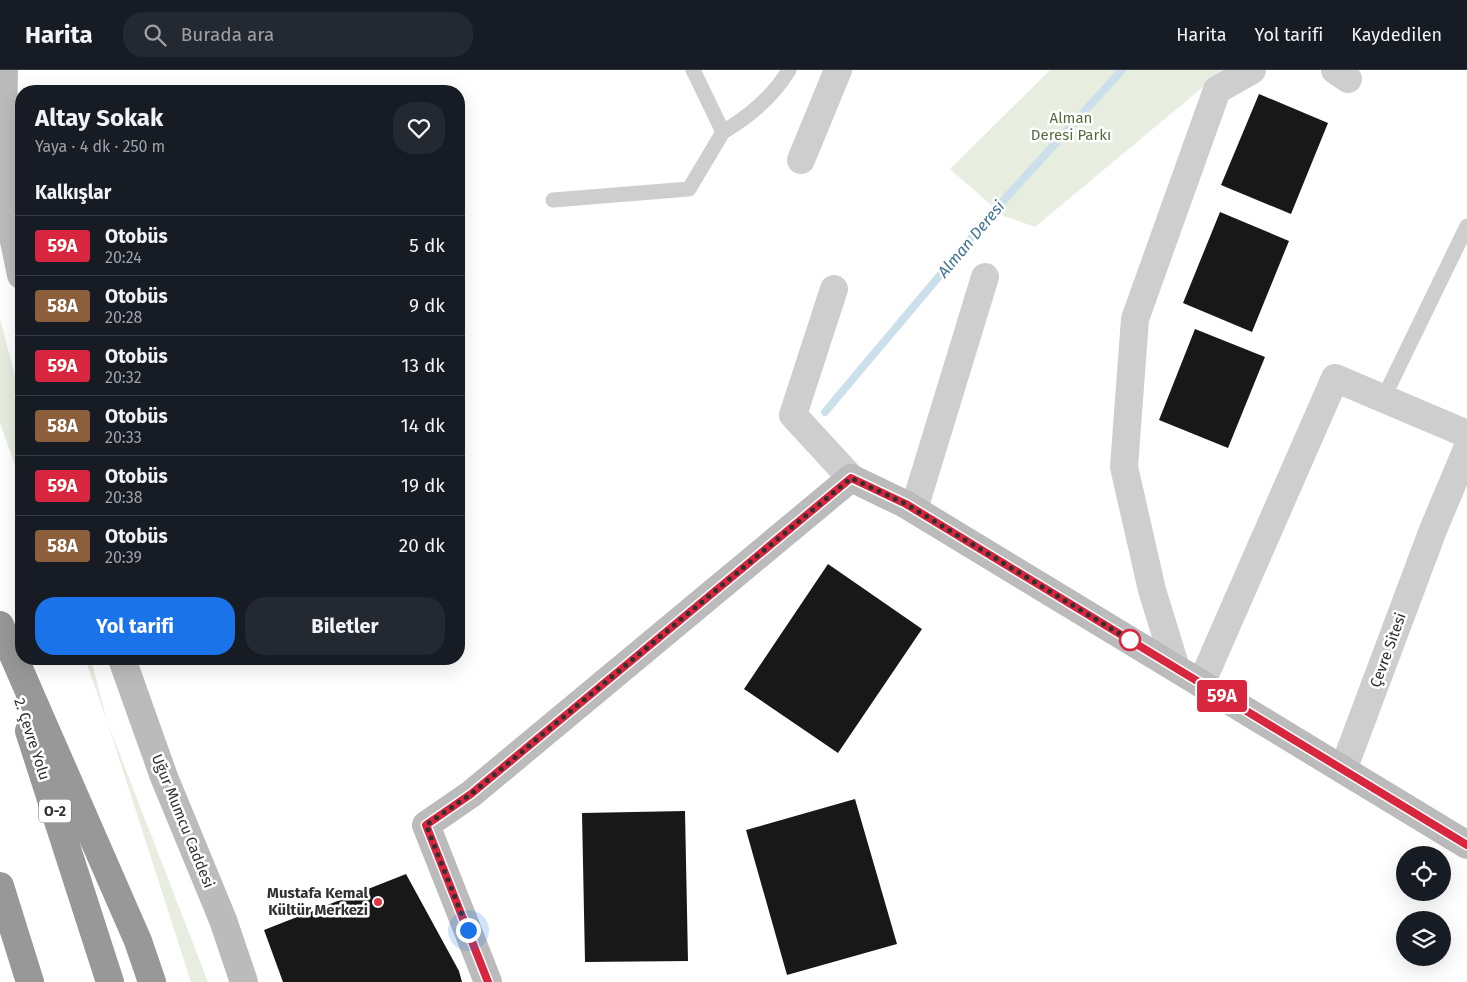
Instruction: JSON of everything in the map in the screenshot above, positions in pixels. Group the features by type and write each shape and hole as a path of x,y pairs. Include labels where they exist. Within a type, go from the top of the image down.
{"highway":[{"path":"0,625 15,659"},
{"name":"2. Çevre Yolu","path":"0,640 110,982"},
{"path":"17,665 134,932 152,982"},
{"path":"0,886 30,982"}],"street":[{"path":"4,70 1,170 15,246"},
{"path":"801,160 838,70"},
{"path":"1176,668 1152,590 1124,467 1135,319 1217,90 1252,70"},
{"path":"914,509 985,277"},
{"path":"834,289 793,416 851,478 914,509 1467,845"},
{"path":"1201,684 1335,378 1467,434"},
{"name":"Çevre Sitesi","path":"1343,770 1433,530 1467,449"},
{"path":"488,982 426,825 471,794 851,478"},
{"name":"Uğur Mumcu Caddesi","path":"124,665 164,778 223,920 244,982"}],"lane":[{"path":"693,70 723,132"},
{"path":"553,200 689,189 723,132 758,108 789,70"},
{"path":"1383,398 1467,226"}],"green space":[{"name":"Alman Deresi Parkı","path":"1050,70 1229,70 1203,87 1035,227 1004,216 950,169"},
{"path":"0,319 15,375 15,465 0,423"},
{"path":"87,665 93,665 107,721"},
{"path":"107,721 208,982 191,982"}],"building":[{"path":"1259,94 1328,123 1291,214 1221,185"},
{"path":"1220,212 1289,241 1252,332 1183,303"},
{"path":"1195,329 1265,357 1228,448 1159,420"},
{"path":"828,564 922,629 838,753 744,689"},
{"path":"855,799 897,944 787,975 746,830"},
{"path":"685,811 688,961 585,962 582,813"},
{"name":"Mustafa Kemal Kültür Merkezi","path":"406,874 459,971 462,982 283,982 264,930"}],"waterway":[{"name":"Alman Deresi","path":"825,412 994,211 1122,70"}],"bus line":[{"name":"59A","path":"488,982 426,825 471,794 851,478 906,504 1467,845"}],"place":[{"name":"Mustafa Kemal Kültür Merkezi","path":"378,902"}],"route":[{"path":"468,930 426,825 471,794 851,478 906,504 1130,640"}]}
